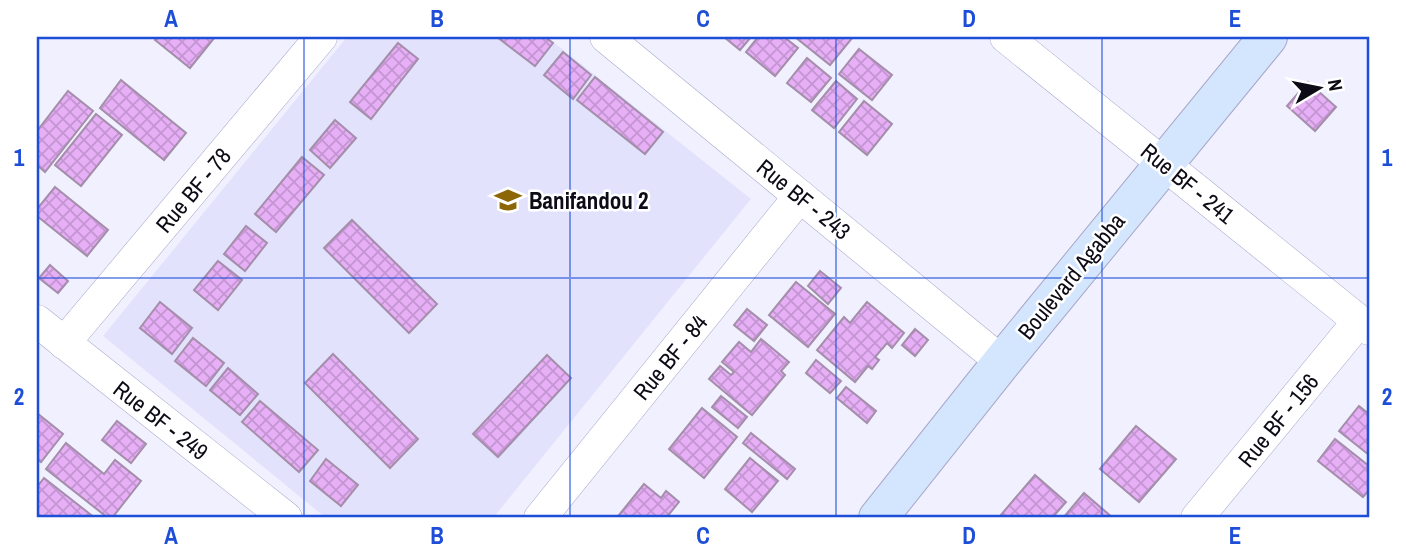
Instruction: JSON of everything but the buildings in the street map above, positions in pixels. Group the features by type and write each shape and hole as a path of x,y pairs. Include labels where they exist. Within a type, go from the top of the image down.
{"main road":[{"name":"Boulevard Agabba","path":"878,518 1163,163 1268,37"}],"street":[{"name":"Rue BF - 78","path":"64,343 321,37"},
{"name":"Rue BF - 241","path":"1006,37 1364,325"},
{"name":"Rue BF - 243","path":"613,39 1002,362"},
{"name":"Rue BF - 84","path":"540,518 800,196"},
{"name":"Rue BF - 249","path":"37,321 286,518"},
{"name":"Rue BF - 156","path":"1197,518 1364,325"}],"shaded area":[{"path":"347,37 547,37 751,199 493,518 326,518 103,336"}],"place":[{"name":"Banifandou 2","path":"508,200"}]}
